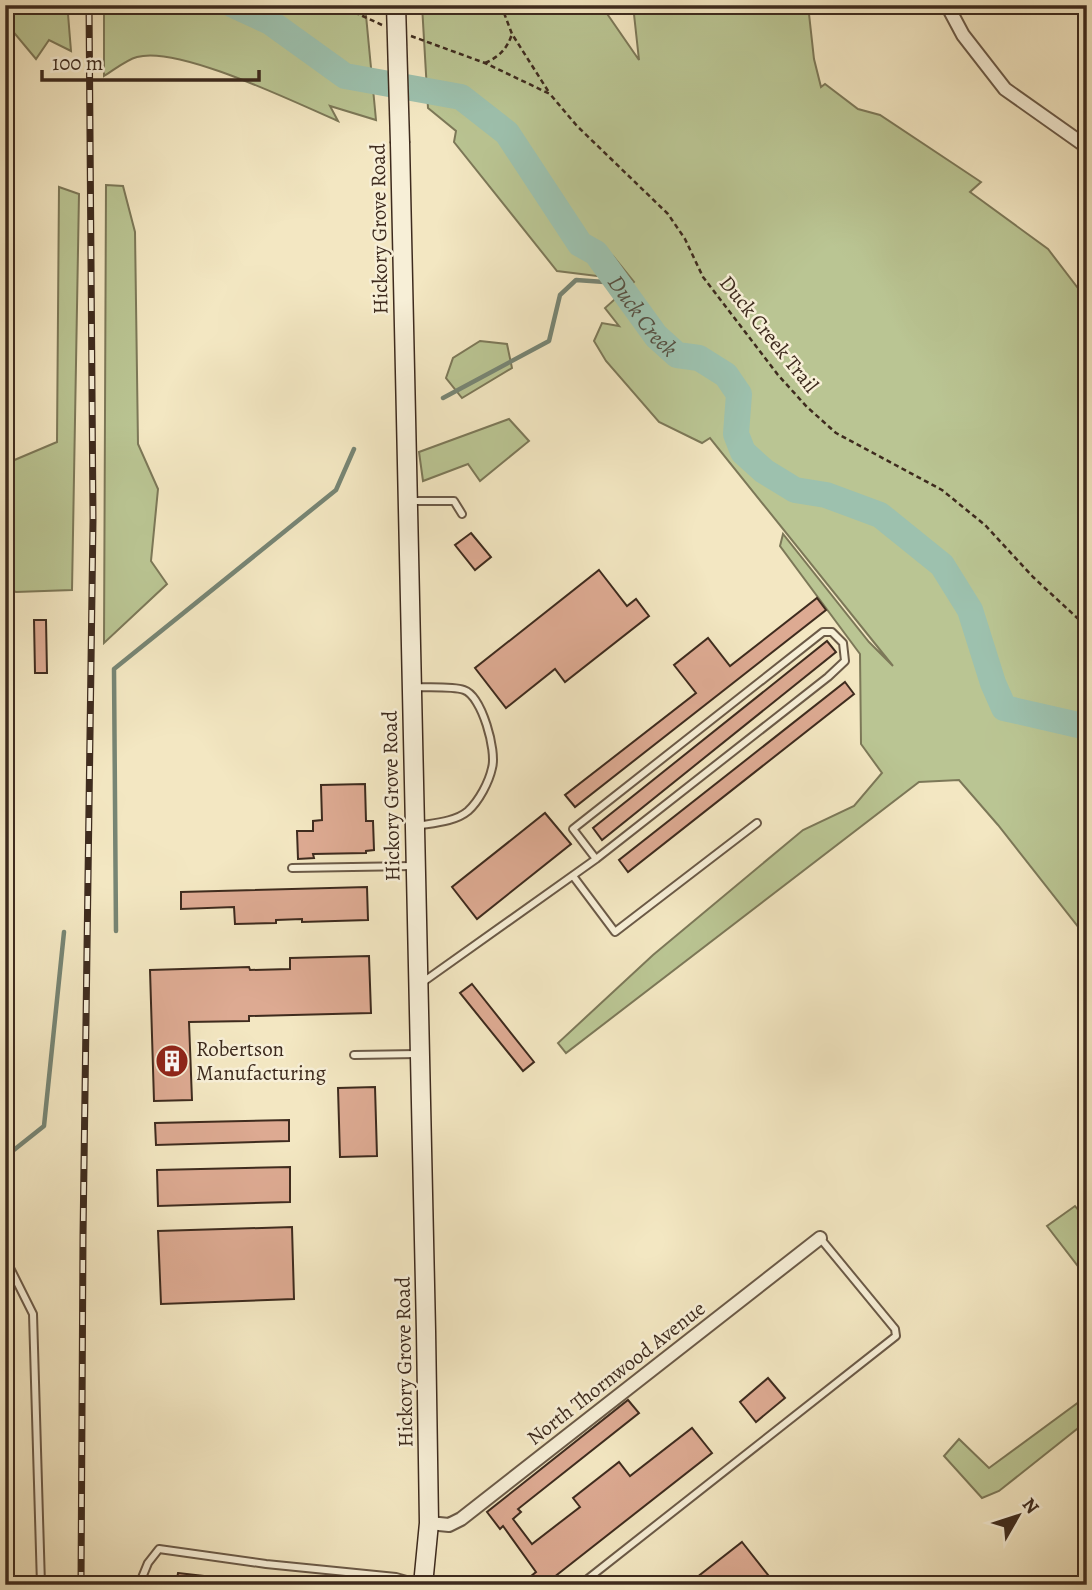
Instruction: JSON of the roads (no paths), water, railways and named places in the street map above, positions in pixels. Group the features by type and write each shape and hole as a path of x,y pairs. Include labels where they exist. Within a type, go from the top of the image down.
{"main road":[{"name":"Hickory Grove Road","path":"396,5 429,1523 423,1585"}],"street":[{"path":"947,5 963,35 1005,89 1087,147"},
{"name":"North Thornwood Avenue","path":"429,1523 449,1525 461,1519 820,1238"}],"lane":[{"path":"407,501 454,501 462,514"},
{"path":"418,985 596,859 828,677 845,661 843,643 832,632 822,632 573,829 596,859"},
{"path":"411,687 464,690 475,698 489,730 494,766 483,791 467,811 450,820 414,826"},
{"path":"573,876 615,932 757,823"},
{"path":"292,868 415,866"},
{"path":"354,1055 420,1054"},
{"path":"580,1585 896,1336 895,1329 820,1238"},
{"path":"5,1258 33,1314 41,1585"},
{"path":"139,1585 148,1563 159,1549 265,1564 345,1570 396,1577 423,1585"}],"waterway":[{"name":"Duck Creek","path":"233,5 270,22 345,76 461,97 507,133 580,244 596,253 656,336 677,355 699,358 726,375 739,394 736,434 743,452 764,471 795,490 826,495 880,515 942,565 970,610 993,683 1004,708 1087,727"},
{"path":"443,398 549,341 560,295 576,280 619,283"},
{"path":"116,931 114,669 336,490 354,449"},
{"path":"5,1157 44,1126 64,932"}],"railway":[{"path":"81,1585 93,520 89,5"}],"place":[{"name":"Robertson Manufacturing","path":"172,1061"}]}
